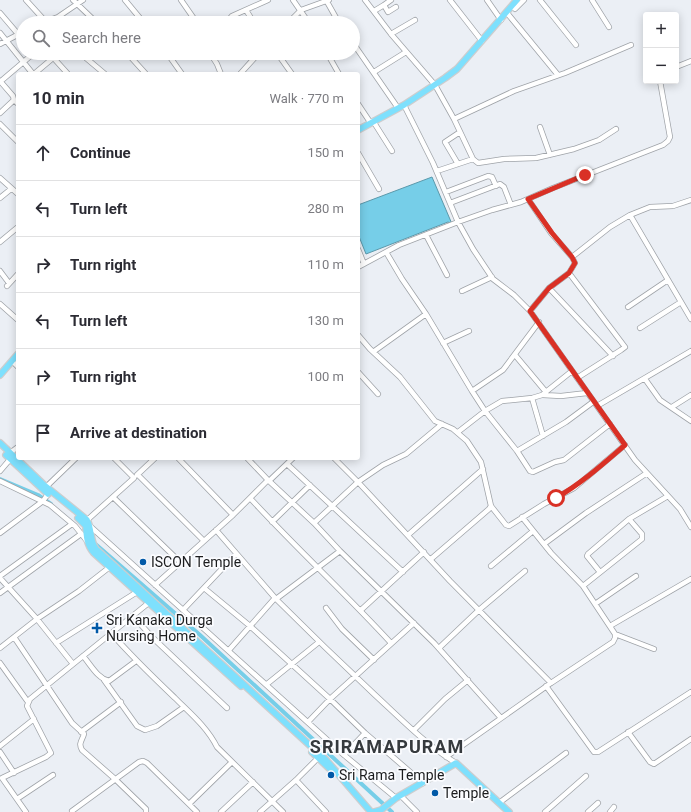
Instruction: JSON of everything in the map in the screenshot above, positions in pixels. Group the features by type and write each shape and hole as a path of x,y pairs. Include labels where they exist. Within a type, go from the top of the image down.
{"main road":[{"path":"360,129 404,105 457,69 517,0"},
{"path":"0,375 16,356"},
{"path":"0,444 48,494 88,526"},
{"path":"0,449 13,457"},
{"path":"16,460 88,526 88,541 137,592 151,602"},
{"path":"111,566 319,756 373,812 381,810 396,798 459,766 509,812"},
{"path":"319,756 367,812"}],"street":[{"path":"26,0 40,16"},
{"path":"73,0 90,16"},
{"path":"58,16 83,0"},
{"path":"125,0 138,16"},
{"path":"181,0 193,16"},
{"path":"293,0 305,16"},
{"path":"295,16 301,10 327,0 335,16"},
{"path":"365,0 391,34 435,85 454,119 473,159 478,163 536,158 550,155 574,149 599,140 616,129"},
{"path":"374,11 391,0"},
{"path":"450,0 482,41"},
{"path":"487,0 501,20"},
{"path":"512,6 515,8 524,0"},
{"path":"540,0 576,45"},
{"path":"592,0 609,27"},
{"path":"232,16 265,1"},
{"path":"384,5 388,12 396,7"},
{"path":"246,10 250,16"},
{"path":"0,13 16,28"},
{"path":"507,13 558,75"},
{"path":"391,34 415,20"},
{"path":"0,33 16,52"},
{"path":"0,44 16,35"},
{"path":"454,119 514,91 558,75 631,45"},
{"path":"360,52 398,108"},
{"path":"374,72 406,52"},
{"path":"36,72 50,60"},
{"path":"55,60 66,72"},
{"path":"88,60 103,72"},
{"path":"133,60 144,72"},
{"path":"172,60 181,72"},
{"path":"214,60 220,72"},
{"path":"242,72 253,60"},
{"path":"282,60 291,72"},
{"path":"331,60 338,72"},
{"path":"679,66 691,61"},
{"path":"0,113 14,100 13,96 0,81 24,62 32,72"},
{"path":"360,267 399,245 458,222 528,199 663,145 670,137 661,84"},
{"path":"404,105 446,192 458,222 473,249 492,277 514,295 539,322 593,402 635,460 680,509 691,527"},
{"path":"360,107 392,151"},
{"path":"0,124 16,140"},
{"path":"540,127 550,155"},
{"path":"458,164 445,142 460,132"},
{"path":"360,157 379,189"},
{"path":"436,171 473,159"},
{"path":"446,192 488,176 492,177 496,186"},
{"path":"0,178 16,193"},
{"path":"450,204 500,184 503,185 510,205"},
{"path":"0,198 11,189"},
{"path":"528,199 575,263 569,273 549,288 530,311"},
{"path":"572,257 610,227 630,215 650,207 673,206 690,201"},
{"path":"630,215 691,319"},
{"path":"0,242 16,229"},
{"path":"426,235 447,275"},
{"path":"386,252 485,411 517,451 530,471 533,472 555,462 564,460 610,424"},
{"path":"360,254 364,264"},
{"path":"0,271 8,284 16,276"},
{"path":"569,273 625,347 577,378"},
{"path":"462,291 492,277"},
{"path":"628,307 668,280"},
{"path":"549,288 613,356"},
{"path":"640,328 681,302"},
{"path":"0,304 16,318"},
{"path":"373,352 426,314"},
{"path":"472,391 503,370 539,322"},
{"path":"443,343 469,331"},
{"path":"360,337 400,378 435,421 458,432 467,441 481,462 491,506 506,525 509,526 522,517 574,488 625,445"},
{"path":"597,406 691,351"},
{"path":"515,355 544,393 561,396 587,393"},
{"path":"12,361 16,365"},
{"path":"458,432 485,411 502,401 532,398 544,393 572,371"},
{"path":"360,374 378,394"},
{"path":"645,379 660,400 691,421"},
{"path":"672,407 691,395"},
{"path":"532,398 543,436"},
{"path":"517,451 566,422 593,402"},
{"path":"314,523 358,482 383,465 406,454 442,424"},
{"path":"0,471 13,457"},
{"path":"46,488 74,460"},
{"path":"116,460 136,476 204,541"},
{"path":"153,460 113,497 88,526 229,650 344,755 396,798 417,812"},
{"path":"180,460 233,515"},
{"path":"249,460 439,648 502,718"},
{"path":"155,585 233,515 268,480 291,460"},
{"path":"336,460 551,683"},
{"path":"287,464 403,572"},
{"path":"408,535 483,469"},
{"path":"544,544 586,512 647,473"},
{"path":"0,481 43,500 72,524 88,541 0,593"},
{"path":"272,522 310,485"},
{"path":"0,533 43,500 48,494"},
{"path":"600,572 587,556 588,554 629,519 668,496"},
{"path":"113,497 180,562"},
{"path":"250,498 272,522 361,610 391,643"},
{"path":"431,559 491,506"},
{"path":"446,757 546,686 613,642 616,638 610,626 583,586 533,532 522,517"},
{"path":"583,586 643,537 629,519"},
{"path":"72,524 0,577 73,664"},
{"path":"216,530 275,598 319,642 414,730 459,766"},
{"path":"491,566 533,532"},
{"path":"229,650 275,598 340,551"},
{"path":"361,610 424,552"},
{"path":"183,610 236,554"},
{"path":"0,648 36,619 79,591 111,566"},
{"path":"439,648 479,610 525,571"},
{"path":"595,604 636,576"},
{"path":"610,626 691,579"},
{"path":"204,588 250,626 366,733 423,783"},
{"path":"56,643 137,592"},
{"path":"28,702 151,602"},
{"path":"326,608 342,629 374,660"},
{"path":"133,616 159,644 227,708"},
{"path":"308,722 330,699 414,623"},
{"path":"112,634 136,661 184,706 212,738 217,747 283,812"},
{"path":"615,634 654,649"},
{"path":"14,637 76,728 84,734 80,746 82,750 146,809 146,812"},
{"path":"267,684 319,642"},
{"path":"83,656 104,680 137,726 145,730 157,726 184,706"},
{"path":"104,680 111,681 136,661"},
{"path":"0,662 28,702 27,706 51,753 46,757 1,778 26,812"},
{"path":"414,730 445,699 468,680"},
{"path":"546,686 594,752 598,752 691,692"},
{"path":"81,732 120,702"},
{"path":"0,746 34,719"},
{"path":"628,732 650,762 654,764 691,739"},
{"path":"344,755 366,733"},
{"path":"0,752 14,773"},
{"path":"499,803 566,753"},
{"path":"260,812 296,780 319,756"},
{"path":"72,811 138,762 144,761 197,812"},
{"path":"189,804 232,762"},
{"path":"17,799 53,775"},
{"path":"545,812 586,776"},
{"path":"296,780 326,812"},
{"path":"221,812 253,782"},
{"path":"588,812 598,803"},
{"path":"610,812 614,807"}],"water":[{"path":"432,177 452,224 448,222 366,254 360,239 360,204"}],"waterway":[{"path":"0,479 38,495 51,504"},
{"path":"92,541 200,635 392,812"}],"place":[{"name":"ISCON Temple","path":"143,562"},
{"name":"Sri Kanaka Durga Nursing Home","path":"97,628"},
{"name":"Sri Rama Temple","path":"331,775"},
{"name":"Temple","path":"435,793"}],"district":[{"name":"SRIRAMAPURAM","path":"387,747"}],"route":[{"path":"556,498 574,488 589,477 625,445 593,402 530,311 539,302 549,288 569,273 575,261 552,233 528,199 585,175"}]}
